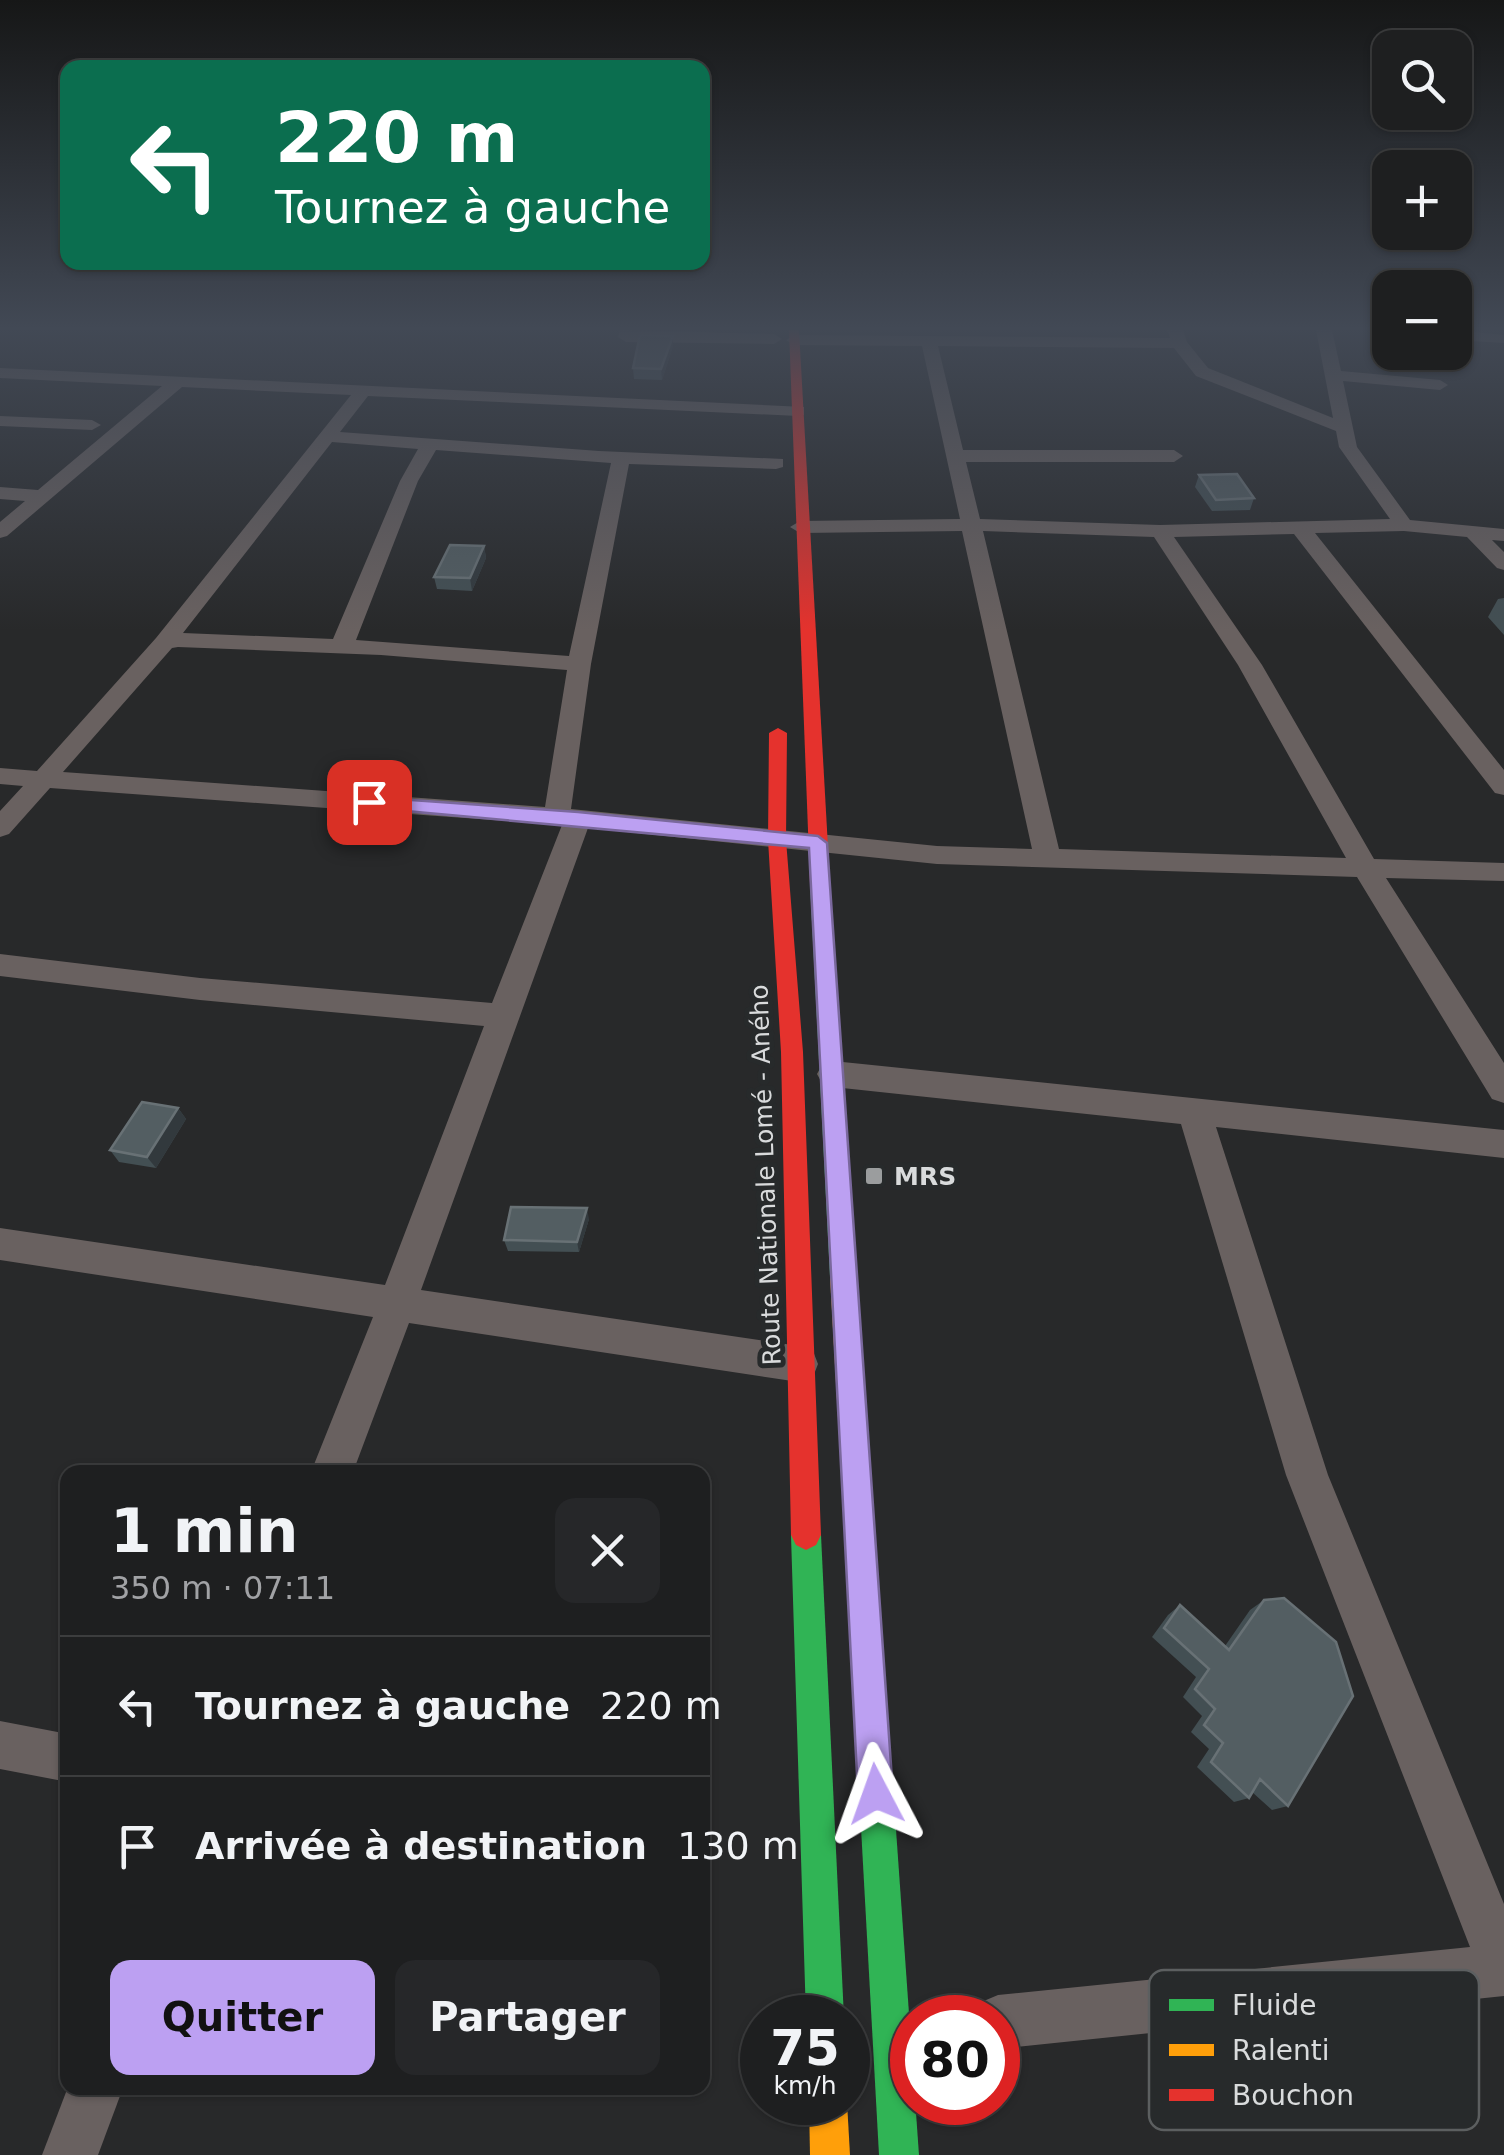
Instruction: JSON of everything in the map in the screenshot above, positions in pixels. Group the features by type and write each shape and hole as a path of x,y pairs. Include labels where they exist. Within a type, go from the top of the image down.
{"highway":[{"path":"776,473 783,431"},
{"path":"788,431 800,527 833,1074 899,1995"},
{"name":"Route Nationale Lomé - Aného","path":"778,712 777,840 792,1052 799,1364 824,1995"},
{"path":"829,2125 830,2155"},
{"path":"899,2155 900,2125"}],"street":[{"path":"0,532 119,431"},
{"path":"0,828 164,643 330,431"},
{"path":"950,431 1048,861"},
{"path":"1343,431 1358,466 1404,525"},
{"path":"326,436 776,473"},
{"path":"342,646 409,480 431,442"},
{"path":"956,456 1174,456"},
{"path":"335,1465 398,1305 568,817 580,664 621,458"},
{"path":"0,493 41,496"},
{"path":"800,527 972,525 1160,531 1404,525 1504,536"},
{"path":"1300,528 1504,787"},
{"path":"1160,531 1250,665 1365,868 1504,1090"},
{"path":"1474,533 1504,564"},
{"path":"164,643 342,646 580,664"},
{"path":"0,776 568,817 872,851 1048,861 1504,872"},
{"path":"0,965 200,989 500,1016"},
{"path":"833,1074 1504,1144"},
{"path":"1194,1111 1307,1475 1504,1969 1479,1972"},
{"path":"0,1244 799,1364"},
{"path":"0,1745 60,1756"},
{"path":"1020,2020 1149,2006"},
{"path":"70,2155 93,2095"}],"building":[{"path":"1237,474 1254,498 1216,500 1199,475"},
{"path":"450,545 484,546 470,578 434,577"},
{"path":"142,1102 178,1108 147,1157 110,1150"},
{"path":"511,1207 587,1208 577,1242 504,1240"},
{"path":"1284,1598 1336,1642 1353,1696 1288,1806 1260,1779 1249,1798 1211,1762 1223,1743 1204,1725 1215,1709 1195,1689 1209,1669 1164,1628 1180,1605 1229,1650 1264,1600"}],"traffic: fast":[{"path":"820,883 843,1276"},
{"path":"806,1535 824,1995"},
{"path":"875,1773 899,2155"}],"traffic: slow":[{"path":"843,1276 875,1773"},
{"path":"829,2125 830,2155"}],"traffic: jam":[{"path":"799,431 820,883"},
{"path":"778,733 777,840 792,1052 806,1535"}],"place":[{"name":"MRS","path":"874,1176"}],"route":[{"path":"369,802 578,818 818,843 876,1794"}]}
